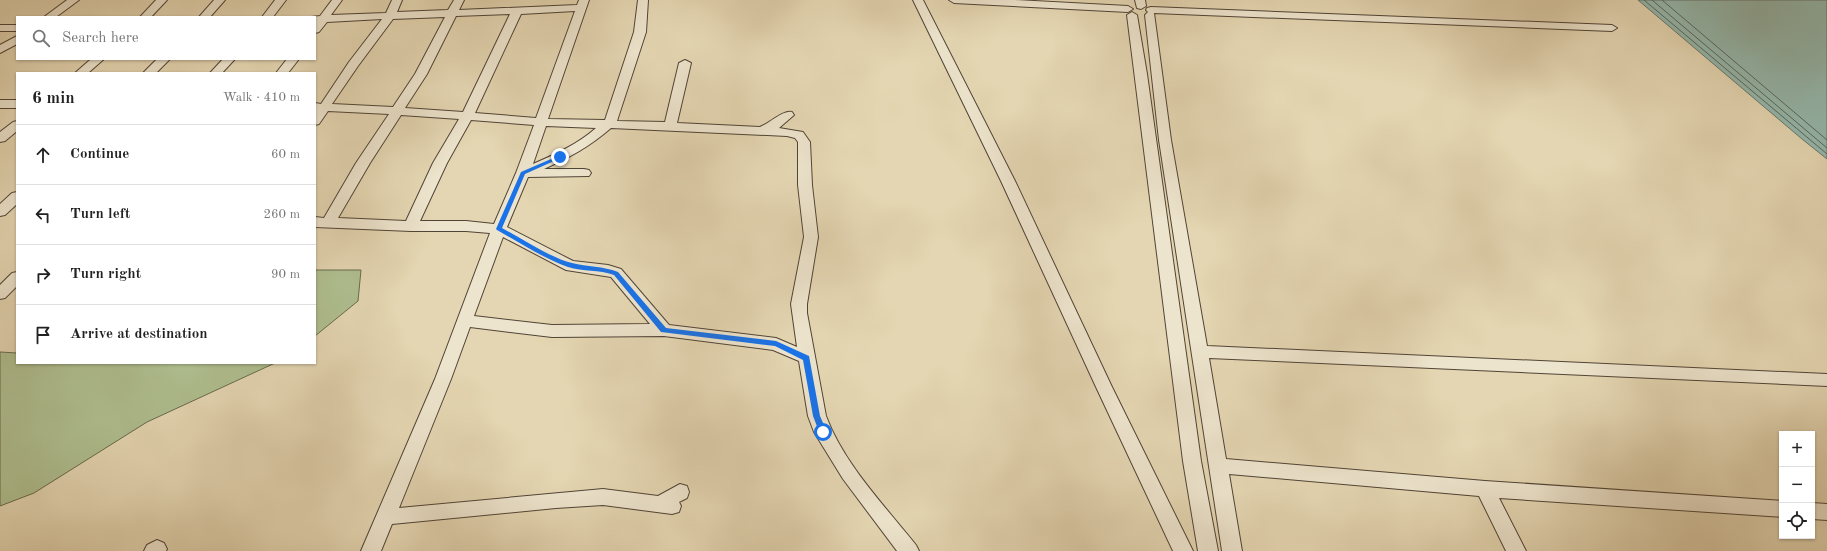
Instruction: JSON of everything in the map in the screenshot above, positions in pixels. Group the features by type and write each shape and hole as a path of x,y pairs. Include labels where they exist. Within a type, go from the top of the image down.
{"street":[{"path":"50,16 74,0"},
{"path":"146,16 162,0"},
{"path":"205,16 220,0"},
{"path":"268,16 281,0"},
{"path":"319,19 337,0"},
{"path":"316,118 320,107 390,16 397,0"},
{"path":"322,222 363,163 421,74 459,0"},
{"path":"497,11 502,0"},
{"path":"523,173 560,157 589,141 609,124 640,32 643,0"},
{"path":"918,0 1008,181 1104,387 1184,551"},
{"path":"954,0 1103,4 1140,9 1612,28"},
{"path":"319,19 517,11 582,4 523,173 499,229 465,321 371,551"},
{"path":"1140,9 1165,140 1232,551"},
{"path":"1140,9 1141,74 1192,461 1208,551"},
{"path":"411,226 440,163 467,116 517,11"},
{"path":"0,28 16,28"},
{"path":"0,50 16,40"},
{"path":"82,72 97,60"},
{"path":"150,72 163,60"},
{"path":"217,72 228,60"},
{"path":"283,72 292,60"},
{"path":"670,126 685,63"},
{"path":"0,104 16,104"},
{"path":"320,107 397,111 540,122 762,130 794,133 799,135 804,142 805,185 811,237 799,308 817,416 823,432 849,474 909,551"},
{"path":"762,130 775,125 788,115"},
{"path":"0,138 16,126"},
{"path":"523,173 584,173"},
{"path":"0,212 16,197"},
{"path":"322,222 411,226 466,226 499,229 548,256 564,263 608,270 616,273 664,330"},
{"path":"0,294 16,278"},
{"path":"465,321 552,331 664,330 776,344 807,358"},
{"path":"1200,352 1827,380"},
{"path":"1218,466 1485,489 1779,509"},
{"path":"1485,489 1516,551"},
{"path":"385,517 556,500 603,497 671,501"},
{"path":"1815,511 1827,512"}],"green space":[{"path":"316,270 361,270 358,301 316,335"},
{"path":"0,352 16,353 16,364 273,364 147,422 34,493 0,506"}],"water":[{"path":"1638,0 1827,0 1827,159 1802,139"}],"route":[{"path":"560,157 523,173 499,229 548,256 571,266 613,271 623,280 664,330 776,344 807,358 817,416 823,432"}]}
